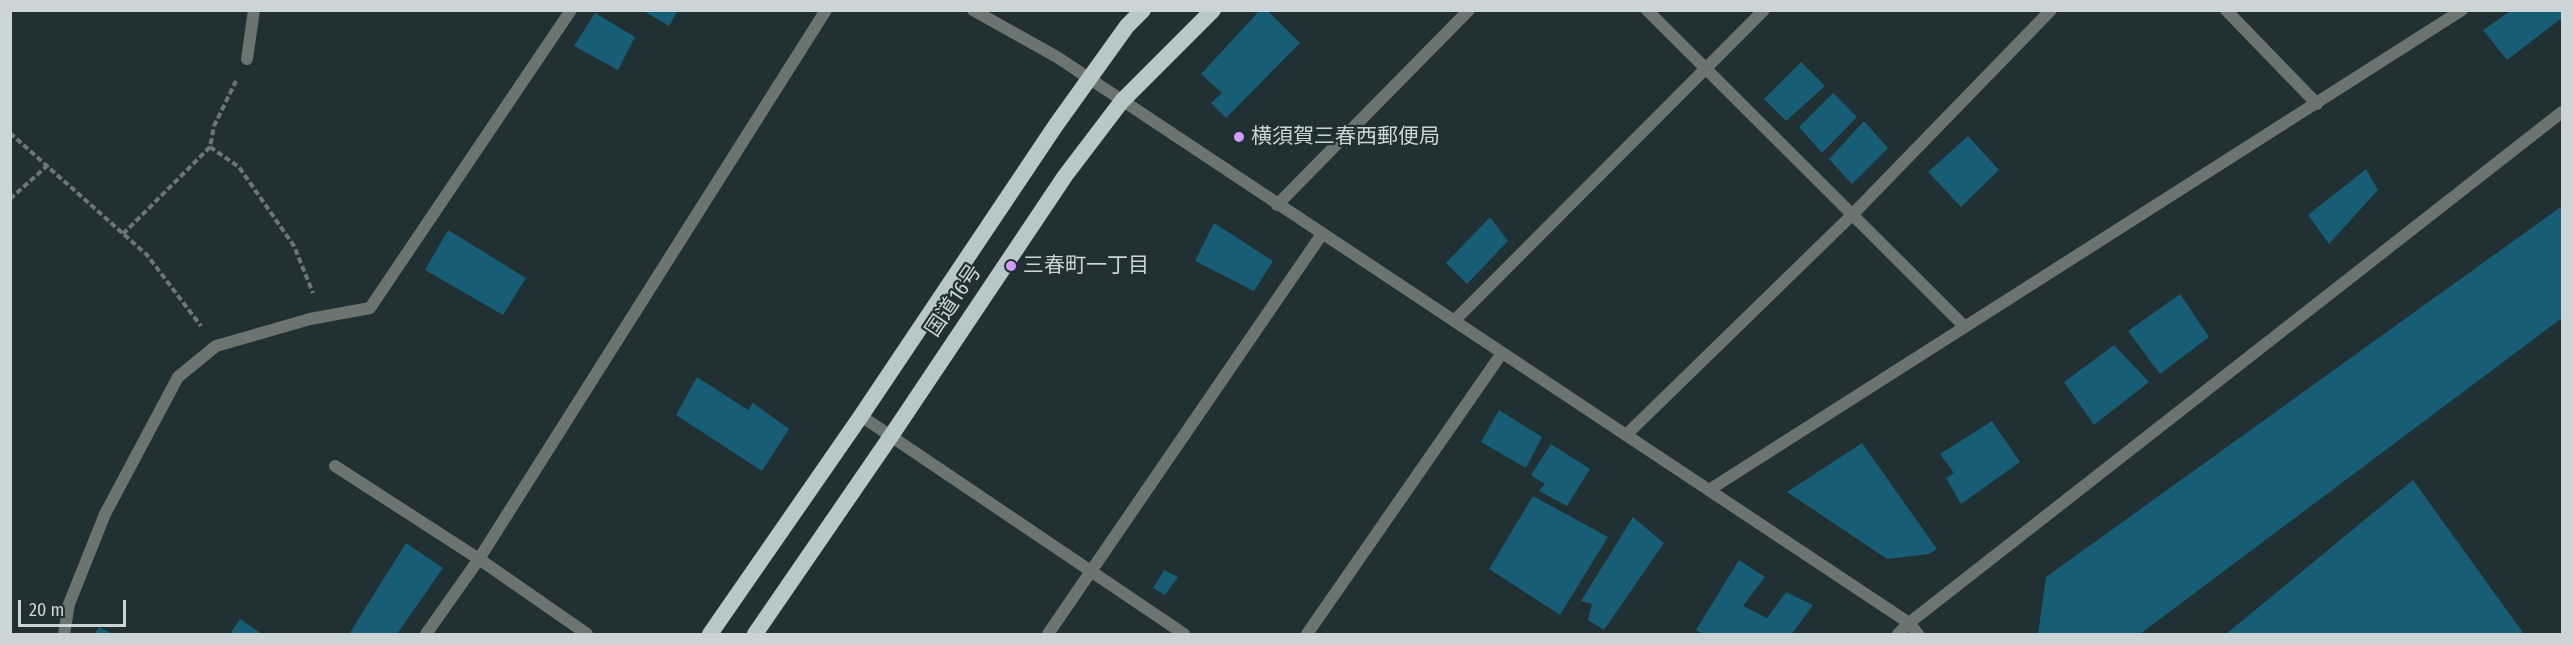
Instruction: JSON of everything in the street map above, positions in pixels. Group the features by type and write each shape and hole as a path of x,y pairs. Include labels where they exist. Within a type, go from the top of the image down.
{"highway":[{"name":"国道16号","path":"710,634 861,416 1056,125 1127,26 1143,10"},
{"name":"国道16号","path":"755,634 1065,176 1122,101 1213,10"}],"street":[{"path":"247,59 254,10"},
{"path":"64,634 69,604 105,514 178,377 216,346 323,317 370,308 570,10"},
{"path":"426,634 478,559 826,10"},
{"path":"973,10 1057,57 1909,623 1918,634"},
{"path":"1277,205 1469,10"},
{"path":"1647,10 1965,327"},
{"path":"1454,321 1764,10"},
{"path":"1626,435 1852,215 2051,10"},
{"path":"2226,10 2317,104"},
{"path":"1709,490 2462,10"},
{"path":"1898,634 1909,623 2562,112"},
{"path":"1048,634 1322,234"},
{"path":"1307,634 1502,353"},
{"path":"861,416 1184,634"},
{"path":"335,466 478,559 587,634"}],"path":[{"path":"123,234 210,147 214,126 247,59"},
{"path":"10,133 147,255 216,346"},
{"path":"210,147 239,167 294,246 323,317"},
{"path":"10,199 48,165"}],"building":[{"path":"642,10 678,10 669,26"},
{"path":"1260,10 1267,10 1300,43 1226,118 1211,103 1222,93 1201,74"},
{"path":"2512,10 2562,10 2562,18 2507,60 2483,30"},
{"path":"595,13 635,37 618,70 574,46"},
{"path":"1801,62 1825,86 1786,121 1764,99"},
{"path":"1833,93 1857,117 1822,153 1799,127"},
{"path":"1864,121 1888,148 1852,184 1829,159"},
{"path":"1968,136 1999,170 1961,207 1928,172"},
{"path":"2366,169 2378,190 2329,244 2308,215"},
{"path":"2562,206 2562,318 2140,634 2038,634 2046,577"},
{"path":"1490,217 1508,241 1467,284 1446,263"},
{"path":"1214,223 1273,261 1254,291 1195,261"},
{"path":"448,230 526,278 503,315 425,270"},
{"path":"2180,294 2209,337 2160,374 2128,331"},
{"path":"2114,345 2149,382 2094,425 2064,382"},
{"path":"697,377 748,410 753,403 789,429 762,471 676,415"},
{"path":"1499,410 1542,437 1526,468 1481,442"},
{"path":"1992,421 2020,462 1961,504 1946,478 1954,473 1940,454"},
{"path":"1862,443 1937,549 1929,554 1887,559 1787,492"},
{"path":"1551,444 1590,469 1567,506 1539,491 1545,484 1531,475"},
{"path":"2413,480 2524,634 2226,634"},
{"path":"1533,496 1608,537 1560,615 1489,569"},
{"path":"1633,517 1664,543 1604,630 1588,620 1592,604 1581,601"},
{"path":"406,543 443,568 397,634 349,634"},
{"path":"1739,560 1765,577 1743,606 1767,618 1786,592 1813,605 1792,634 1703,634 1696,630"},
{"path":"1164,570 1178,577 1165,595 1153,588"},
{"path":"240,619 262,634 230,634"},
{"path":"99,627 113,634 95,634"}],"place":[{"name":"横須賀三春西郵便局","path":"1239,137"},
{"name":"三春町一丁目","path":"1011,266"}]}
